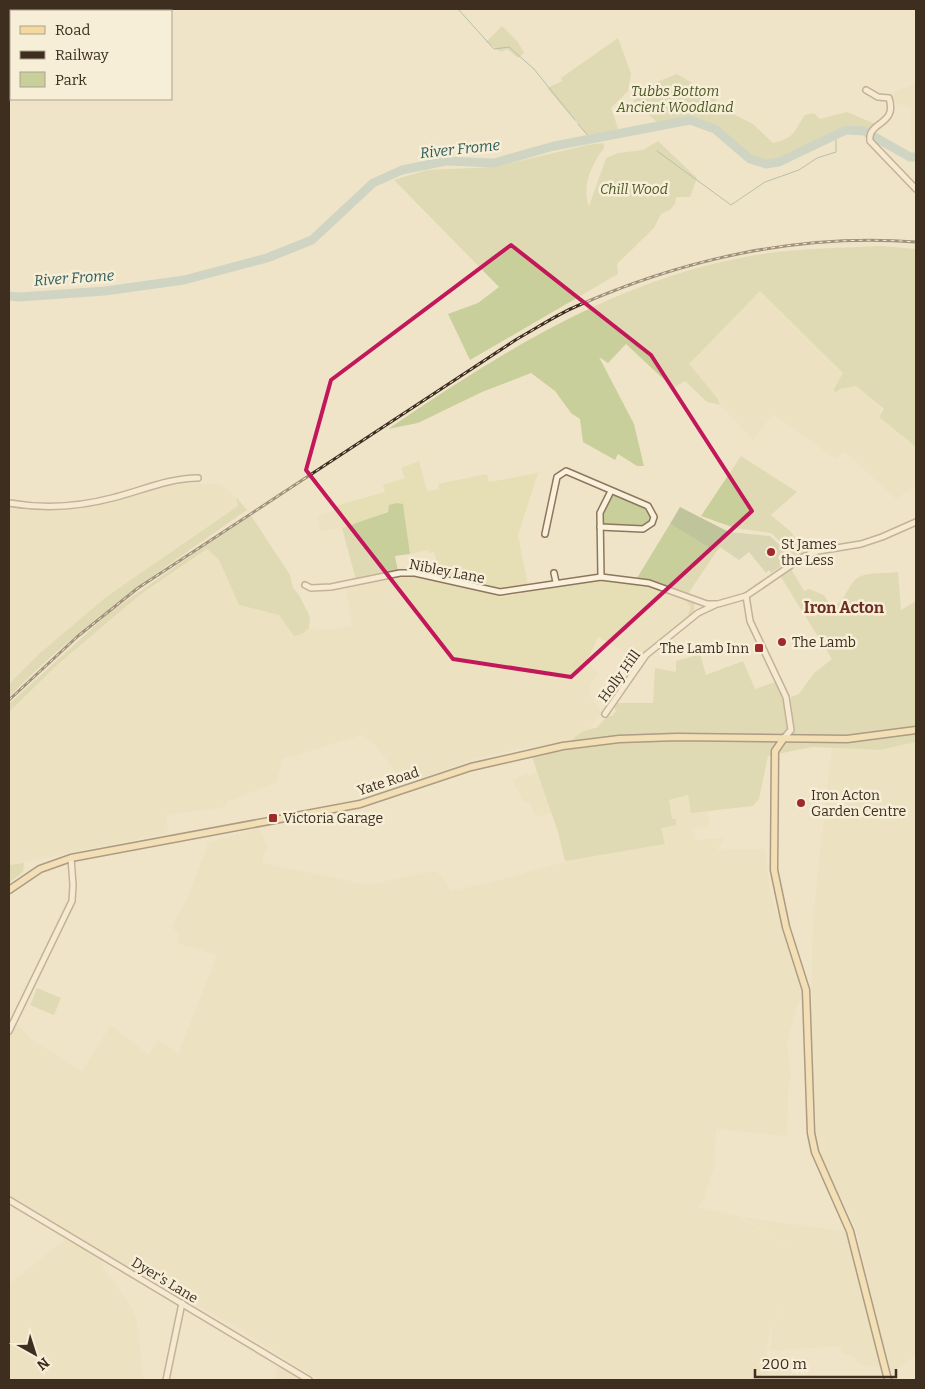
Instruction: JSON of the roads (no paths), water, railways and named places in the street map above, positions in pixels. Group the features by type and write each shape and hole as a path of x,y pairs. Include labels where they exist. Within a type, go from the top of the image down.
{"main road":[{"name":"Yate Road","path":"9,890 40,869 71,858 360,804 471,767 563,746 619,739 677,737 847,739 916,730"},
{"path":"784,738 775,751 774,870 786,926 806,990 811,1133 815,1152 850,1231 888,1380"}],"street":[{"path":"866,90 878,97 890,98 892,108 889,117 872,131 869,138 873,145 905,175 916,189"},
{"path":"545,531 557,477 566,471 648,506 654,517 652,523 643,529 600,527"},
{"path":"9,503 46,508 82,504 112,498 168,480 198,478"},
{"path":"601,577 600,513 611,490"},
{"name":"Nibley Lane","path":"305,585 311,588 331,587 400,573 415,573 500,592 516,591 556,582 601,577 649,583 699,600 718,604 731,602 746,596 803,557 818,551 861,544 882,538 916,522"},
{"path":"554,573 556,582"},
{"path":"746,596 746,605 754,629 786,696 791,730 784,738"},
{"path":"698,613 699,600"},
{"name":"Nibley Lane","path":"731,602 746,605"},
{"name":"Holly Hill","path":"604,714 640,661 698,613 718,604"},
{"path":"9,1031 72,901 71,858"},
{"path":"9,1015 15,1019"},
{"name":"Dyer's Lane","path":"9,1200 309,1380"},
{"path":"166,1380 182,1303"}],"waterway":[{"path":"458,9 494,49 509,47 534,69 575,120"},
{"name":"River Frome","path":"9,296 20,297 105,291 184,280 267,258 312,240 373,183 402,170 446,161 494,163 554,146 690,120 715,129 750,159 766,164 779,162 846,130 864,131 910,157 916,157"},
{"path":"578,124 590,138"},
{"path":"657,151 731,205 765,182 799,170 817,158 836,152 836,133"}],"railway":[{"path":"9,700 78,636 138,588 517,339 554,317 617,289 658,275 743,253 829,242 872,240 916,242"}],"place":[{"name":"St James the Less","path":"771,552"},
{"name":"The Lamb","path":"782,642"},
{"name":"The Lamb Inn","path":"759,648"},
{"name":"Iron Acton Garden Centre","path":"801,803"},
{"name":"Victoria Garage","path":"273,818"}],"district":[{"name":"Iron Acton","path":"844,607"}],"park label":[{"name":"Tubbs Bottom Ancient Woodland","path":"675,99"},
{"name":"Chill Wood","path":"634,189"}]}
